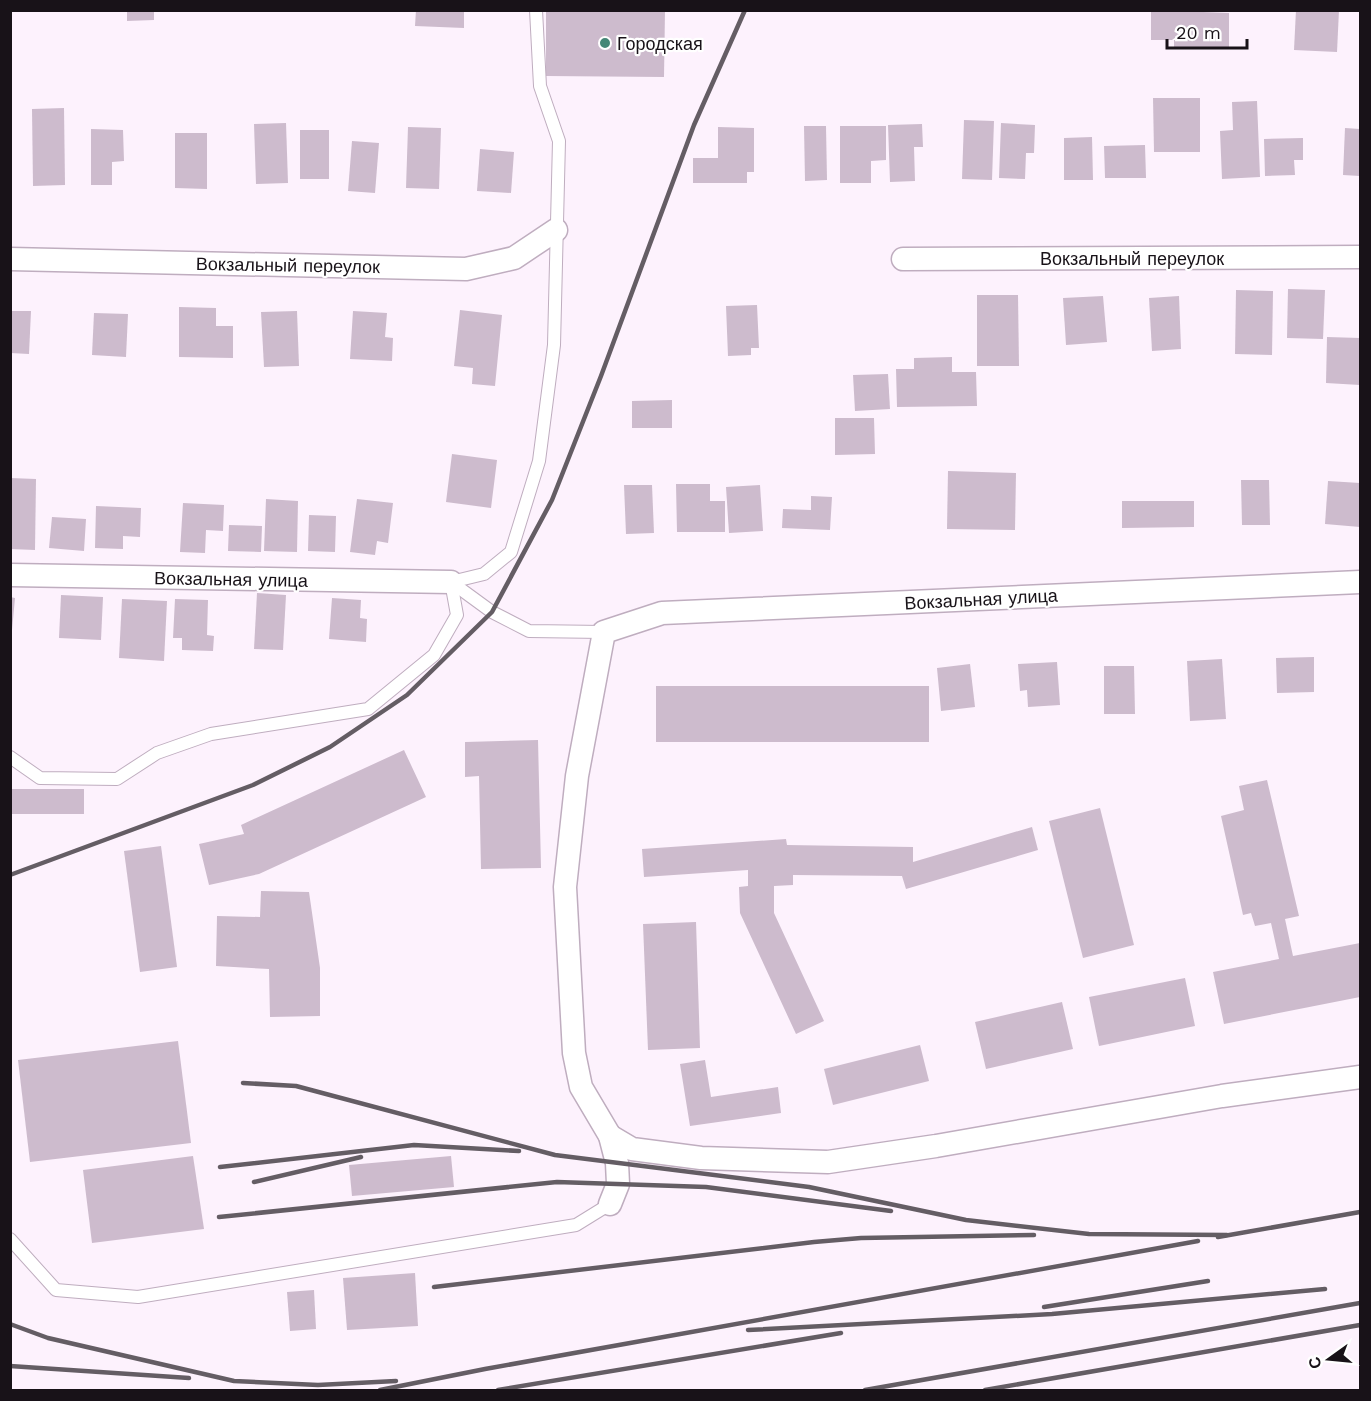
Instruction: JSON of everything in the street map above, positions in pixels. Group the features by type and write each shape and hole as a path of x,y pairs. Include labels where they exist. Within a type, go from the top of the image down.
{"street":[{"name":"Вокзальный переулок","path":"10,259 466,269 514,258 556,230"},
{"name":"Вокзальный переулок","path":"903,258 1360,257"},
{"name":"Вокзальная улица","path":"10,575 451,582"},
{"name":"Вокзальная улица","path":"604,632 662,613 1360,582"},
{"path":"604,632 577,776 565,887 574,1053 581,1087 610,1136 617,1163 618,1184 610,1204"},
{"path":"610,1136 632,1149 689,1156 770,1162 828,1162 936,1146 1222,1096 1360,1077"}],"lane":[{"path":"451,582 484,574 511,552 539,461 554,345 559,141 540,86 536,10"},
{"path":"451,582 492,612 529,631 604,632"},
{"path":"10,757 40,778 117,779 157,753 211,734 368,710 434,655 457,615 451,582"},
{"path":"10,1239 56,1290 138,1297 576,1225 610,1204"}],"building":[{"path":"127,10 154,10 154,20 127,21"},
{"path":"416,10 464,10 464,28 415,26"},
{"name":"Городская","path":"546,10 665,10 664,77 546,76"},
{"path":"1151,10 1229,13 1229,49 1174,49 1174,40 1151,40"},
{"path":"1296,10 1339,10 1337,52 1294,50"},
{"path":"1153,98 1200,98 1200,152 1154,152"},
{"path":"1257,101 1260,177 1222,179 1220,131 1233,130 1232,102"},
{"path":"64,108 65,185 33,186 32,109"},
{"path":"964,120 994,121 992,180 962,179"},
{"path":"286,123 288,183 256,184 254,124"},
{"path":"1001,123 1035,125 1034,153 1026,153 1025,179 999,178"},
{"path":"922,124 923,147 914,147 915,181 890,182 888,125"},
{"path":"804,126 826,126 827,180 805,181"},
{"path":"840,126 886,126 886,160 871,161 871,183 840,183"},
{"path":"408,127 441,128 439,189 406,188"},
{"path":"718,127 754,128 754,172 747,172 747,183 693,183 693,158 718,158"},
{"path":"1345,128 1360,129 1360,176 1343,175"},
{"path":"91,129 123,130 124,161 112,162 112,185 91,185"},
{"path":"300,130 329,130 329,179 300,179"},
{"path":"175,133 207,133 207,189 175,188"},
{"path":"1092,137 1093,180 1064,180 1064,138"},
{"path":"1303,138 1303,160 1294,160 1295,175 1265,176 1264,139"},
{"path":"352,141 379,143 375,193 348,191"},
{"path":"1145,145 1146,178 1105,178 1104,146"},
{"path":"480,149 514,152 511,193 477,191"},
{"path":"1288,289 1325,290 1323,339 1287,338"},
{"path":"1236,290 1273,291 1272,355 1235,354"},
{"path":"977,295 1018,295 1019,366 977,366"},
{"path":"1103,296 1107,342 1066,345 1063,298"},
{"path":"1179,296 1181,349 1152,351 1149,298"},
{"path":"757,305 759,348 751,348 751,355 728,356 726,306"},
{"path":"179,307 216,308 216,326 233,326 233,358 179,357"},
{"path":"460,310 502,315 495,386 472,384 473,368 454,366"},
{"path":"10,311 31,311 29,354 10,353"},
{"path":"297,311 299,366 264,367 261,312"},
{"path":"353,311 387,313 385,337 393,338 392,361 350,359"},
{"path":"94,313 128,314 126,357 92,355"},
{"path":"1327,337 1360,338 1360,385 1326,383"},
{"path":"952,357 952,372 976,372 977,406 897,407 896,369 914,369 914,358"},
{"path":"888,374 890,409 855,411 853,375"},
{"path":"672,400 672,428 632,428 632,401"},
{"path":"835,418 874,418 875,454 835,455"},
{"path":"452,454 497,460 491,508 446,502"},
{"path":"948,471 1016,473 1015,530 947,529"},
{"path":"10,478 36,479 35,550 10,549"},
{"path":"1241,480 1269,480 1270,525 1242,525"},
{"path":"1328,481 1360,483 1360,527 1325,524"},
{"path":"676,484 710,484 710,501 725,501 725,532 677,532"},
{"path":"624,485 652,485 654,533 626,534"},
{"path":"760,485 763,531 729,533 726,487"},
{"path":"811,496 832,497 830,530 782,528 783,509 811,510"},
{"path":"266,499 298,501 297,552 264,551"},
{"path":"357,499 393,503 388,543 377,541 375,555 350,552"},
{"path":"1122,501 1194,501 1194,527 1122,528"},
{"path":"183,503 224,505 223,531 206,530 205,553 180,552"},
{"path":"96,506 141,508 140,537 123,536 123,549 95,548"},
{"path":"309,515 336,516 335,552 308,551"},
{"path":"52,517 86,519 84,551 49,548"},
{"path":"229,525 262,526 261,552 228,551"},
{"path":"257,593 286,595 283,650 254,649"},
{"path":"61,595 103,597 101,640 59,638"},
{"path":"10,597 15,598 12,630 10,630"},
{"path":"332,598 361,600 360,618 367,619 366,642 329,639"},
{"path":"122,599 167,601 164,661 119,658"},
{"path":"175,599 208,600 207,635 214,636 213,651 182,650 182,638 173,638"},
{"path":"1314,657 1314,692 1277,693 1276,658"},
{"path":"1222,659 1226,719 1190,721 1187,661"},
{"path":"1057,662 1060,705 1028,707 1027,690 1020,691 1018,664"},
{"path":"970,664 975,707 941,711 937,668"},
{"path":"1104,666 1134,666 1135,714 1104,714"},
{"path":"656,686 929,686 929,742 656,742"},
{"path":"538,740 541,868 481,869 479,776 465,777 465,742"},
{"path":"404,750 426,797 259,874 209,885 199,844 244,834 241,825"},
{"path":"1267,780 1299,916 1285,919 1293,956 1360,943 1360,997 1224,1024 1213,972 1279,959 1271,923 1255,926 1251,913 1243,915 1221,816 1244,810 1239,786"},
{"path":"10,789 84,789 84,814 10,814"},
{"path":"1100,808 1134,945 1083,958 1049,821"},
{"path":"1032,827 1038,850 906,889 902,876 793,875 793,885 774,886 774,913 824,1021 796,1034 740,913 739,887 748,886 748,870 644,877 642,849 786,839 787,845 913,847 913,862"},
{"path":"161,846 177,967 140,972 124,851"},
{"path":"261,891 309,892 320,968 320,1016 270,1017 269,969 216,966 217,916 260,917"},
{"path":"696,922 700,1048 648,1050 643,924"},
{"path":"1185,978 1195,1026 1099,1046 1089,997"},
{"path":"1062,1002 1073,1049 986,1069 975,1022"},
{"path":"178,1041 191,1143 30,1162 18,1060"},
{"path":"920,1045 929,1081 833,1105 824,1069"},
{"path":"705,1060 711,1097 778,1087 781,1113 690,1126 680,1064"},
{"path":"193,1156 204,1229 92,1243 83,1170"},
{"path":"451,1156 454,1187 352,1196 349,1165"},
{"path":"415,1273 418,1326 347,1330 343,1278"},
{"path":"314,1290 316,1329 290,1331 287,1292"}],"railway":[{"path":"10,875 253,785 330,747 407,695 492,612 552,500 601,376 694,125 745,10"},
{"path":"243,1083 296,1086 555,1155 809,1187 966,1220 1089,1234 1227,1235"},
{"path":"220,1167 414,1145 519,1151"},
{"path":"254,1182 361,1157"},
{"path":"219,1217 557,1182 706,1187 891,1211"},
{"path":"1218,1237 1360,1212"},
{"path":"434,1287 814,1242 861,1238 1034,1235"},
{"path":"380,1390 485,1369 1198,1241"},
{"path":"1044,1307 1208,1281"},
{"path":"748,1330 1052,1314 1325,1289"},
{"path":"865,1390 1360,1303"},
{"path":"10,1324 48,1338 234,1381 318,1385 396,1381"},
{"path":"985,1390 1360,1325"},
{"path":"498,1390 841,1333"},
{"path":"10,1366 189,1378"}],"place":[{"name":"Городская","path":"605,43"}]}
